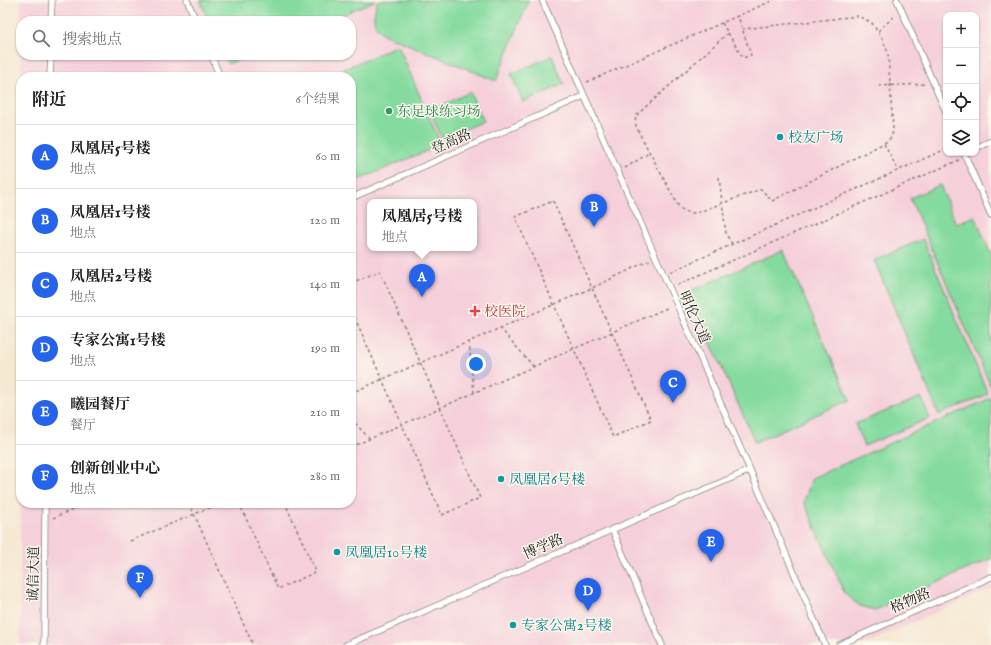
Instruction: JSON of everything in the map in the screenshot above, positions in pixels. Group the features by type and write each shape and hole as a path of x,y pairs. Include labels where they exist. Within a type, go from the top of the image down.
{"lane":[{"path":"51,16 52,0"},
{"path":"186,0 194,16"},
{"name":"明伦大道","path":"542,0 750,470 825,645"},
{"path":"897,0 943,105"},
{"path":"50,72 51,60"},
{"path":"213,60 218,72"},
{"name":"登高路","path":"356,196 584,96"},
{"path":"979,147 991,141"},
{"path":"965,156 991,215"},
{"name":"博学路","path":"346,645 750,470"},
{"name":"诚信大道","path":"44,645 45,508"},
{"path":"612,529 662,645"},
{"name":"格物路","path":"839,645 991,577"}],"path":[{"path":"579,86 774,0"},
{"path":"878,31 902,10"},
{"path":"722,23 743,58 751,55 738,16"},
{"path":"728,33 636,116 635,122 637,129 649,153 679,207 687,213 696,213 761,189 772,201 884,144 892,136 893,129 888,52 883,40 872,23 858,16 743,29"},
{"path":"879,86 934,83"},
{"path":"884,144 898,170"},
{"path":"663,275 943,150"},
{"path":"617,171 632,165 649,153"},
{"path":"669,288 963,156"},
{"path":"718,177 726,234 732,244"},
{"path":"553,201 651,420 613,437 554,305 515,218 553,201"},
{"path":"356,391 554,305 655,258"},
{"path":"356,281 380,271 480,498 442,515 356,320"},
{"path":"356,445 676,304"},
{"path":"500,328 534,367"},
{"path":"469,342 474,393"},
{"path":"356,424 370,439"},
{"path":"45,521 76,508"},
{"path":"191,508 253,645"},
{"path":"130,541 209,508"},
{"path":"241,508 278,589 316,572 287,508"}],"shaded area":[{"path":"21,0 991,0 991,588 862,645 20,645 20,508 356,508 356,72 21,72 21,60 356,60 356,16 21,16"}],"green space":[{"path":"200,0 376,0 339,16 207,16"},
{"path":"378,0 529,0 496,81 383,34 376,26 374,18"},
{"name":"东足球练习场","path":"398,45 441,145 356,181 356,72 337,72"},
{"path":"552,56 564,84 523,102 511,74"},
{"path":"226,60 238,60 228,64"},
{"path":"470,92 483,121 442,139 430,111"},
{"path":"940,185 956,224 975,216 991,255 991,387 910,198"},
{"path":"923,239 988,394 939,415 874,260"},
{"path":"783,250 850,400 755,442 688,292"},
{"path":"921,397 930,418 864,446 855,424"},
{"path":"991,398 991,559 875,610 860,606 845,594 804,502 812,478"}],"place":[{"name":"东足球练习场","path":"389,111"},
{"name":"校友广场","path":"780,137"},
{"name":"凤凰居1号楼","path":"594,227"},
{"name":"凤凰居5号楼","path":"422,297"},
{"name":"校医院","path":"475,311"},
{"name":"凤凰居2号楼","path":"673,403"},
{"name":"凤凰居6号楼","path":"501,479"},
{"name":"凤凰居10号楼","path":"337,552"},
{"name":"曦园餐厅","path":"711,562"},
{"name":"创新创业中心","path":"140,598"},
{"name":"专家公寓1号楼","path":"588,611"},
{"name":"专家公寓2号楼","path":"513,625"}]}
